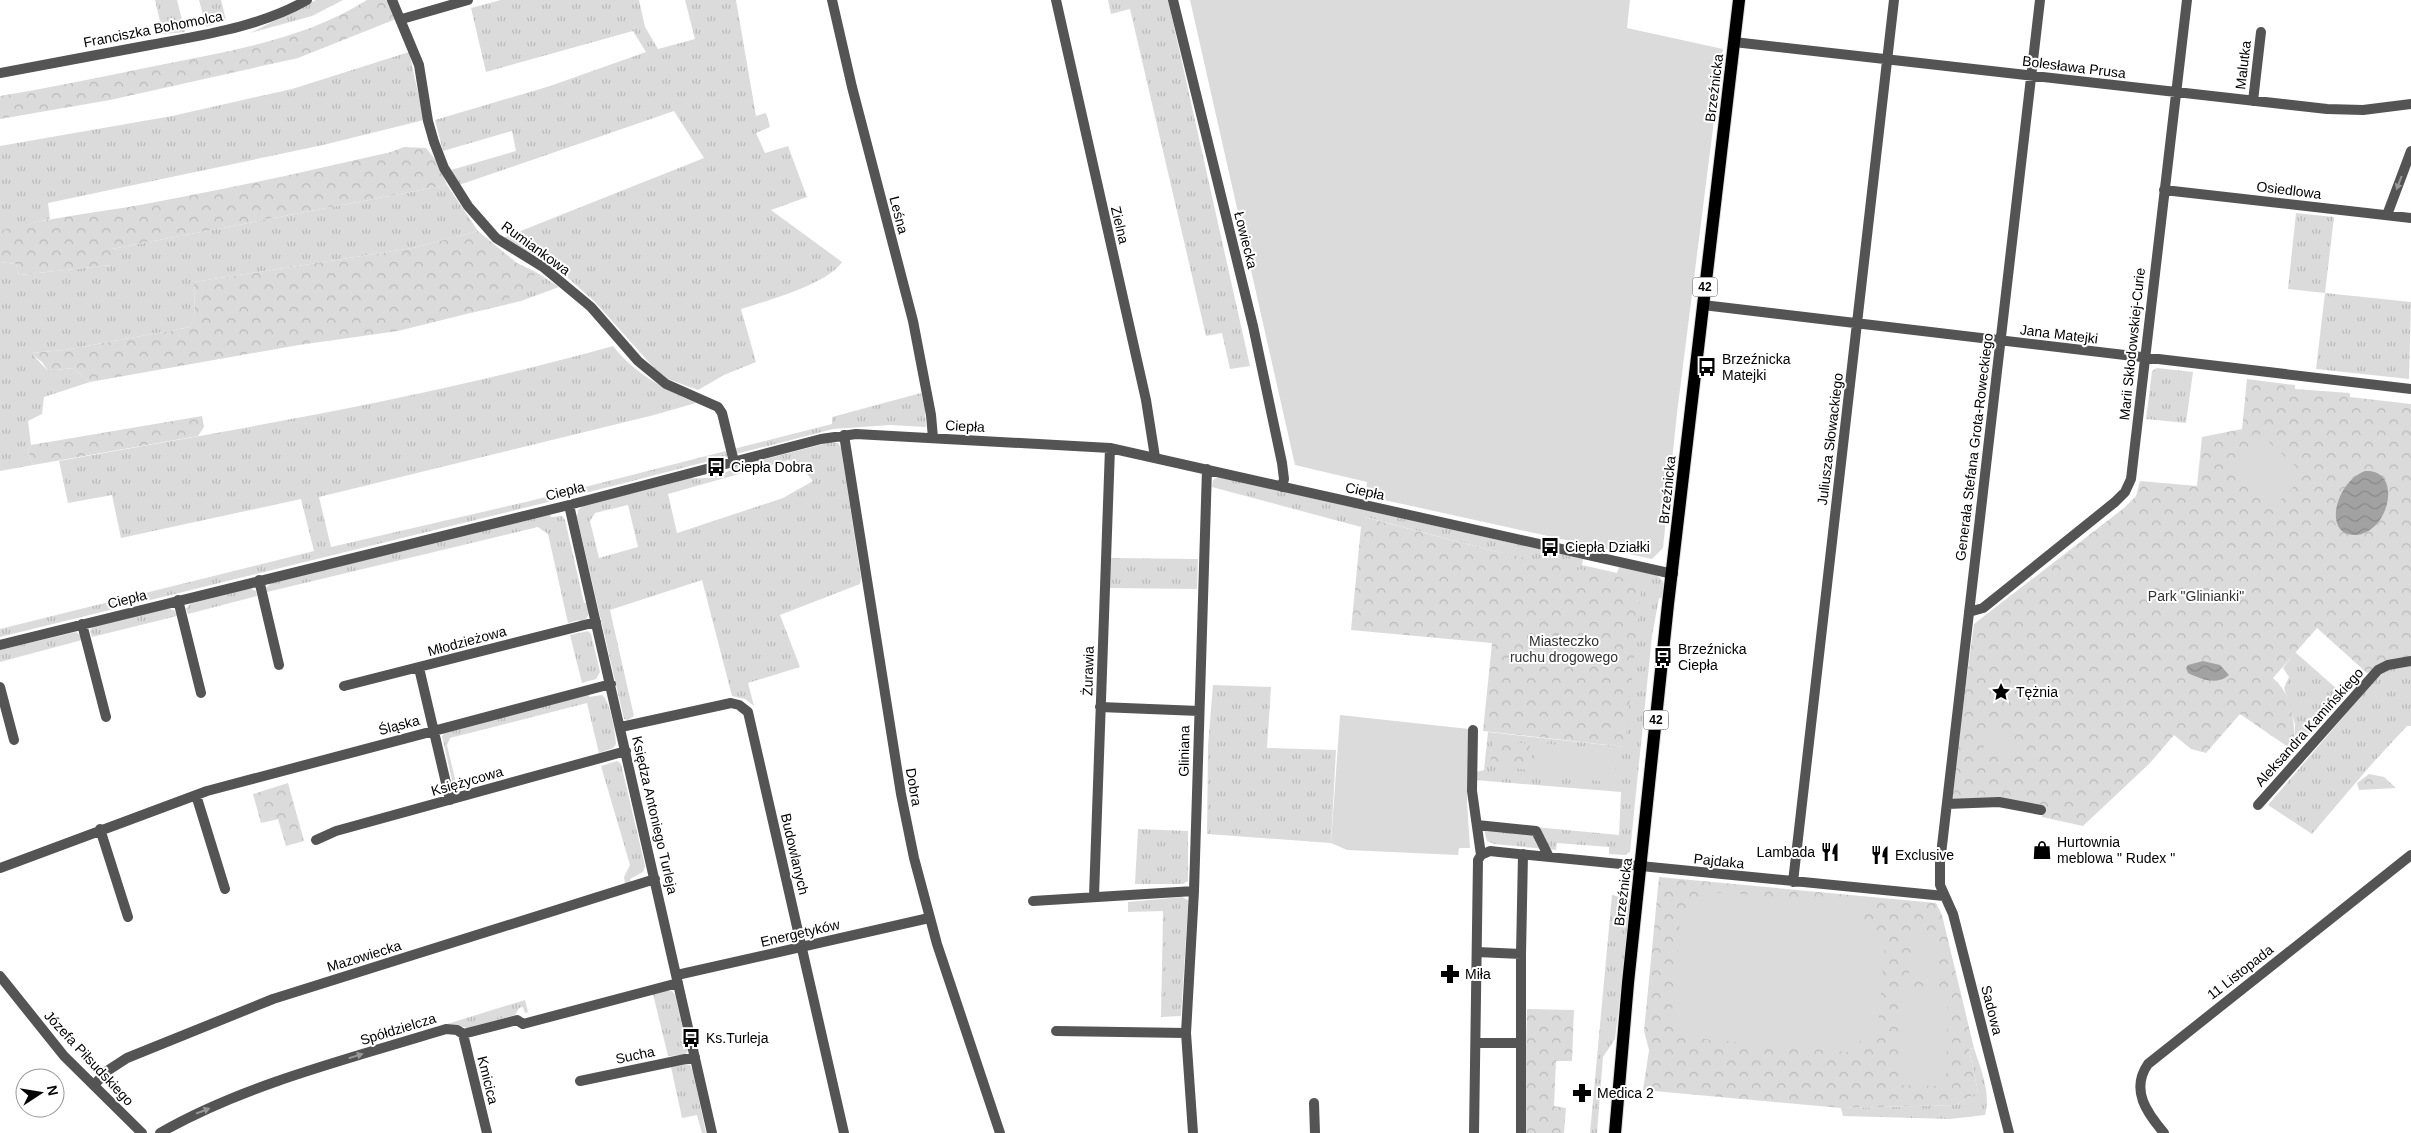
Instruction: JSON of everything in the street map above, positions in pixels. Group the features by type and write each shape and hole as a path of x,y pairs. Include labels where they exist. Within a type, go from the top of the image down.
{"main road":[{"name":"Brzeźnicka","path":"1615,1133 1628,983 1739,0"}],"street":[{"name":"Franciszka Bohomolca","path":"0,73 200,35 263,20 286,12 307,0"},
{"name":"Rumiankowa","path":"392,0 402,19 419,65 434,142 444,168 468,206 496,238 543,267 591,307 638,361 666,384 718,407 722,413 734,462"},
{"path":"402,19 468,0"},
{"name":"Leśna","path":"832,0 852,87 913,321 933,438"},
{"name":"Zielna","path":"1056,0 1146,400 1155,457"},
{"name":"Łowiecka","path":"1173,0 1253,326 1282,464 1284,479 1282,487"},
{"name":"Juliusza Słowackiego","path":"1793,882 1894,0"},
{"name":"Generała Stefana Grota-Roweckiego","path":"1944,896 1940,885 1940,863 2040,0"},
{"name":"Marii Skłodowskiej-Curie","path":"1969,612 1983,608 2115,502 2128,487 2131,479 2187,0"},
{"name":"Malutka","path":"2252,101 2261,32"},
{"name":"Bolesława Prusa","path":"1734,42 2346,110 2411,104"},
{"path":"2387,215 2411,151"},
{"name":"Osiedlowa","path":"2164,190 2411,218"},
{"name":"Jana Matejki","path":"1703,306 2411,389"},
{"name":"Ciepła","path":"0,645 569,505 844,435 1110,448 1673,574"},
{"name":"Dobra","path":"844,435 901,794 914,858 929,918 1000,1133"},
{"name":"Żurawia","path":"1094,896 1110,448"},
{"name":"Gliniana","path":"1193,1133 1186,1033 1194,891 1207,469"},
{"name":"Księdza Antoniego Turleja","path":"569,505 656,879 712,1133"},
{"path":"259,580 279,665"},
{"path":"178,600 201,693"},
{"name":"Młodzieżowa","path":"344,686 596,622"},
{"path":"82,624 106,717"},
{"name":"Aleksandra Kamińskiego","path":"2258,805 2378,670 2388,665 2411,661"},
{"path":"419,668 450,800"},
{"name":"Śląska","path":"0,868 100,829 196,795 611,684"},
{"path":"0,687 14,740"},
{"name":"Budowlanych","path":"621,727 731,703 744,707 751,719 844,1133"},
{"path":"1100,707 1199,711"},
{"path":"1473,730 1472,790 1481,855"},
{"name":"Księżycowa","path":"316,840 336,831 626,751"},
{"path":"196,795 225,889"},
{"path":"1947,804 1999,802 2041,810"},
{"path":"1477,825 1536,832 1549,857"},
{"path":"100,829 128,917"},
{"path":"1474,1133 1478,860 1481,855 1490,851 1642,867"},
{"path":"1521,1133 1521,954 1524,854"},
{"name":"11 Listopada","path":"2164,1133 2146,1112 2141,1098 2142,1077 2148,1064 2411,855"},
{"name":"Pajdaka","path":"1642,867 1944,896"},
{"name":"Mazowiecka","path":"94,1085 107,1072 127,1058 273,999 656,879"},
{"path":"1033,901 1194,891"},
{"name":"Sadowa","path":"1944,896 1950,904 1953,914 2009,1133"},
{"name":"Energetyków","path":"678,979 802,947 929,918"},
{"path":"1477,952 1521,954"},
{"name":"Józefa Piłsudskiego","path":"0,976 48,1037 142,1133"},
{"name":"Spółdzielcza","path":"160,1133 192,1115 314,1070 446,1029 456,1030 463,1034 517,1020 523,1024 678,979"},
{"path":"1056,1031 1186,1033"},
{"name":"Kmicica","path":"463,1034 487,1133"},
{"path":"1476,1043 1521,1043"},
{"name":"Sucha","path":"580,1081 695,1057"},
{"path":"1314,1103 1315,1133"}],"green space":[{"path":"155,0 177,0 185,32 163,34"},
{"path":"199,0 221,0 226,20 206,27"},
{"path":"316,0 343,0 312,16 250,33"},
{"path":"367,0 387,0 396,19 298,58 110,100 0,119 0,96 206,56 262,43 316,26"},
{"path":"501,0 639,0 645,27 658,49 695,39 685,0 736,0 756,116 766,113 770,127 756,133 765,153 788,146 807,197 771,210 842,262 824,278 796,291 741,309 756,362 724,375 698,390 668,379 655,369 594,301 549,261 518,248 503,238 704,158 674,111 459,185 451,170 516,151 512,131 443,151 435,120 550,86 646,52 633,31 486,72 471,8"},
{"path":"1108,0 1168,0 1250,366 1230,369 1222,333 1206,336 1130,9 1111,14"},
{"path":"1190,0 1630,0 1627,28 1723,49 1677,413 1663,548 1652,559 1366,496 1367,482 1295,465"},
{"path":"409,52 424,120 323,145 48,203 50,219 0,231 0,146 172,116 292,89"},
{"path":"404,147 426,148 438,163 447,185 112,249 112,265 19,275 16,264 0,262 0,231 3,230 237,186 391,152"},
{"path":"447,185 478,231 413,248 194,282 195,317 190,327 65,350 31,353 48,371 73,368 90,382 44,397 42,414 28,421 31,445 28,450 33,465 0,471 0,262 16,264 19,275 112,265 112,249"},
{"path":"2296,213 2334,217 2325,293 2288,289"},
{"path":"478,231 517,263 536,272 532,281 520,292 495,306 398,331 299,345 90,382 73,368 48,371 42,362 30,353 65,350 190,327 195,316 194,282 413,248"},
{"path":"536,272 559,287 521,301 454,317 488,307 511,296 522,289"},
{"path":"2325,293 2411,302 2409,379 2316,369"},
{"path":"613,346 640,373 696,403 319,497 331,547 530,501 832,424 832,417 921,393 925,409 926,427 890,425 833,429 609,487 0,637 0,629 314,551 301,499 121,538 112,495 68,503 59,461 268,424 407,396 476,381"},
{"path":"2157,368 2193,372 2186,423 2146,419 2152,371"},
{"name":"Park \"Glinianki\"","path":"2247,379 2295,385 2295,389 2350,393 2350,397 2411,404 2411,659 2367,673 2317,628 2273,678 2285,693 2292,711 2294,751 2240,714 2206,753 2191,749 2174,735 2150,763 2083,826 2042,817 2043,805 1982,799 1950,802 1974,624 2124,508 2136,496 2140,481 2197,486 2202,437 2242,429"},
{"path":"202,416 204,427 198,436 33,465 28,450 31,445"},
{"path":"2260,434 2305,475 2277,504 2233,466"},
{"path":"831,442 838,443 841,448 861,578 860,584 780,615 800,667 748,683 754,706 745,699 732,696 702,580 610,610 634,716 628,720 624,719 577,517 578,510 583,506 691,478 714,477 735,467","holes":["789,460 813,481 783,498 677,533 668,494","628,505 638,547 599,558 590,521 595,513"]},
{"path":"1218,477 1583,559 1582,565 1617,573 1619,567 1659,577 1664,585 1663,598 1659,598 1652,636 1630,852 1625,855 1609,854 1609,847 1557,843 1556,850 1494,844 1487,841 1482,822 1619,835 1621,792 1475,780 1477,772 1484,770 1488,732 1625,747 1501,553 1365,517 1361,527 1212,487 1213,480"},
{"path":"550,514 551,517 562,516 565,520 584,603 587,603 589,614 586,619 580,622 579,620 568,623 548,534 538,527 267,592 266,588 272,582"},
{"name":"Miasteczko ruchu drogowego","path":"1364,517 1501,553 1642,582 1625,747 1483,731 1492,643 1351,630 1361,527"},
{"path":"1110,558 1198,559 1197,589 1109,588"},
{"path":"249,588 256,591 257,596 188,614 186,609 192,602"},
{"path":"168,608 175,611 177,616 92,637 90,631 93,626"},
{"path":"588,631 591,634 600,672 596,679 582,683 570,635"},
{"path":"76,632 82,640 0,662 0,650"},
{"path":"2295,652 2345,696 2294,751 2295,724 2284,688 2289,677 2283,668"},
{"path":"2411,665 2411,726 2407,726 2370,766 2312,834 2268,805 2381,673 2400,666"},
{"path":"1213,685 1271,687 1267,748 1336,750 1331,843 1207,834 1208,746"},
{"path":"588,694 589,697 602,695 608,704 616,744 613,748 599,753 587,703 450,738 447,745 458,792 455,793 442,736 446,731"},
{"path":"1340,715 1469,729 1467,802 1470,848 1459,848 1458,855 1347,850 1331,843"},
{"path":"1986,727 2013,729 2010,758 1983,755"},
{"path":"1493,740 1530,744 1527,770 1490,765"},
{"path":"1536,742 1617,752 1614,783 1532,773"},
{"path":"617,761 621,764 645,866 643,872 630,879 631,882 625,884 624,877 630,865 601,766"},
{"path":"2369,774 2384,777 2396,788 2359,790 2357,783"},
{"path":"288,783 304,841 286,846 278,819 261,823 253,794"},
{"path":"1138,829 1188,831 1188,881 1183,884 1135,884"},
{"path":"1659,877 1936,903 1942,915 1974,1048 1969,1049 1978,1092 1955,1105 1841,1108 1643,1090 1649,1050 1644,1031"},
{"path":"1699,891 1864,903 1861,925 1872,926 1872,931 1886,932 1877,1040 1860,1039 1859,1053 1681,1037 1682,1024 1671,1023 1681,908 1697,910"},
{"path":"1612,895 1631,900 1615,1039 1603,1057 1597,1133 1590,1133"},
{"path":"1182,897 1188,900 1188,906 1181,1016 1161,1017 1163,911 1128,912 1128,902"},
{"path":"1912,936 1939,938 1937,977 1909,975"},
{"path":"1901,987 1948,988 1946,1086 1898,1085"},
{"path":"672,991 675,995 688,1051 684,1055 668,1056 653,994"},
{"path":"525,1000 528,1012 525,1013 523,1007 519,1008 515,1015 467,1028 447,1024"},
{"path":"1527,1009 1574,1010 1572,1061 1556,1061 1554,1106 1566,1108 1564,1133 1524,1133"},
{"path":"1974,1048 1986,1089 1987,1106 1985,1115 1950,1119 1843,1116 1841,1108 1955,1105 1978,1092 1969,1049"},
{"path":"684,1063 690,1065 693,1071 706,1133 702,1133 697,1115 682,1118 671,1067"}],"water":[{"path":"2365,471 2377,473 2385,480 2388,490 2388,501 2384,513 2377,524 2367,532 2356,535 2345,533 2339,527 2336,519 2336,508 2346,486"},
{"path":"2203,661 2220,665 2229,675 2214,681 2188,673 2186,668 2188,665"}],"place":[{"name":"Brzeźnicka Matejki","path":"1707,367"},
{"name":"Ciepła Dobra","path":"716,467"},
{"name":"Ciepła Działki","path":"1550,547"},
{"name":"Brzeźnicka Ciepła","path":"1663,657"},
{"name":"Tężnia","path":"2001,692"},
{"name":"Hurtownia meblowa \" Rudex \"","path":"2042,850"},
{"name":"Lambada","path":"1830,852"},
{"name":"Exclusive","path":"1880,855"},
{"name":"Miła","path":"1450,974"},
{"name":"Ks.Turleja","path":"691,1038"},
{"name":"Medica 2","path":"1582,1093"}]}
